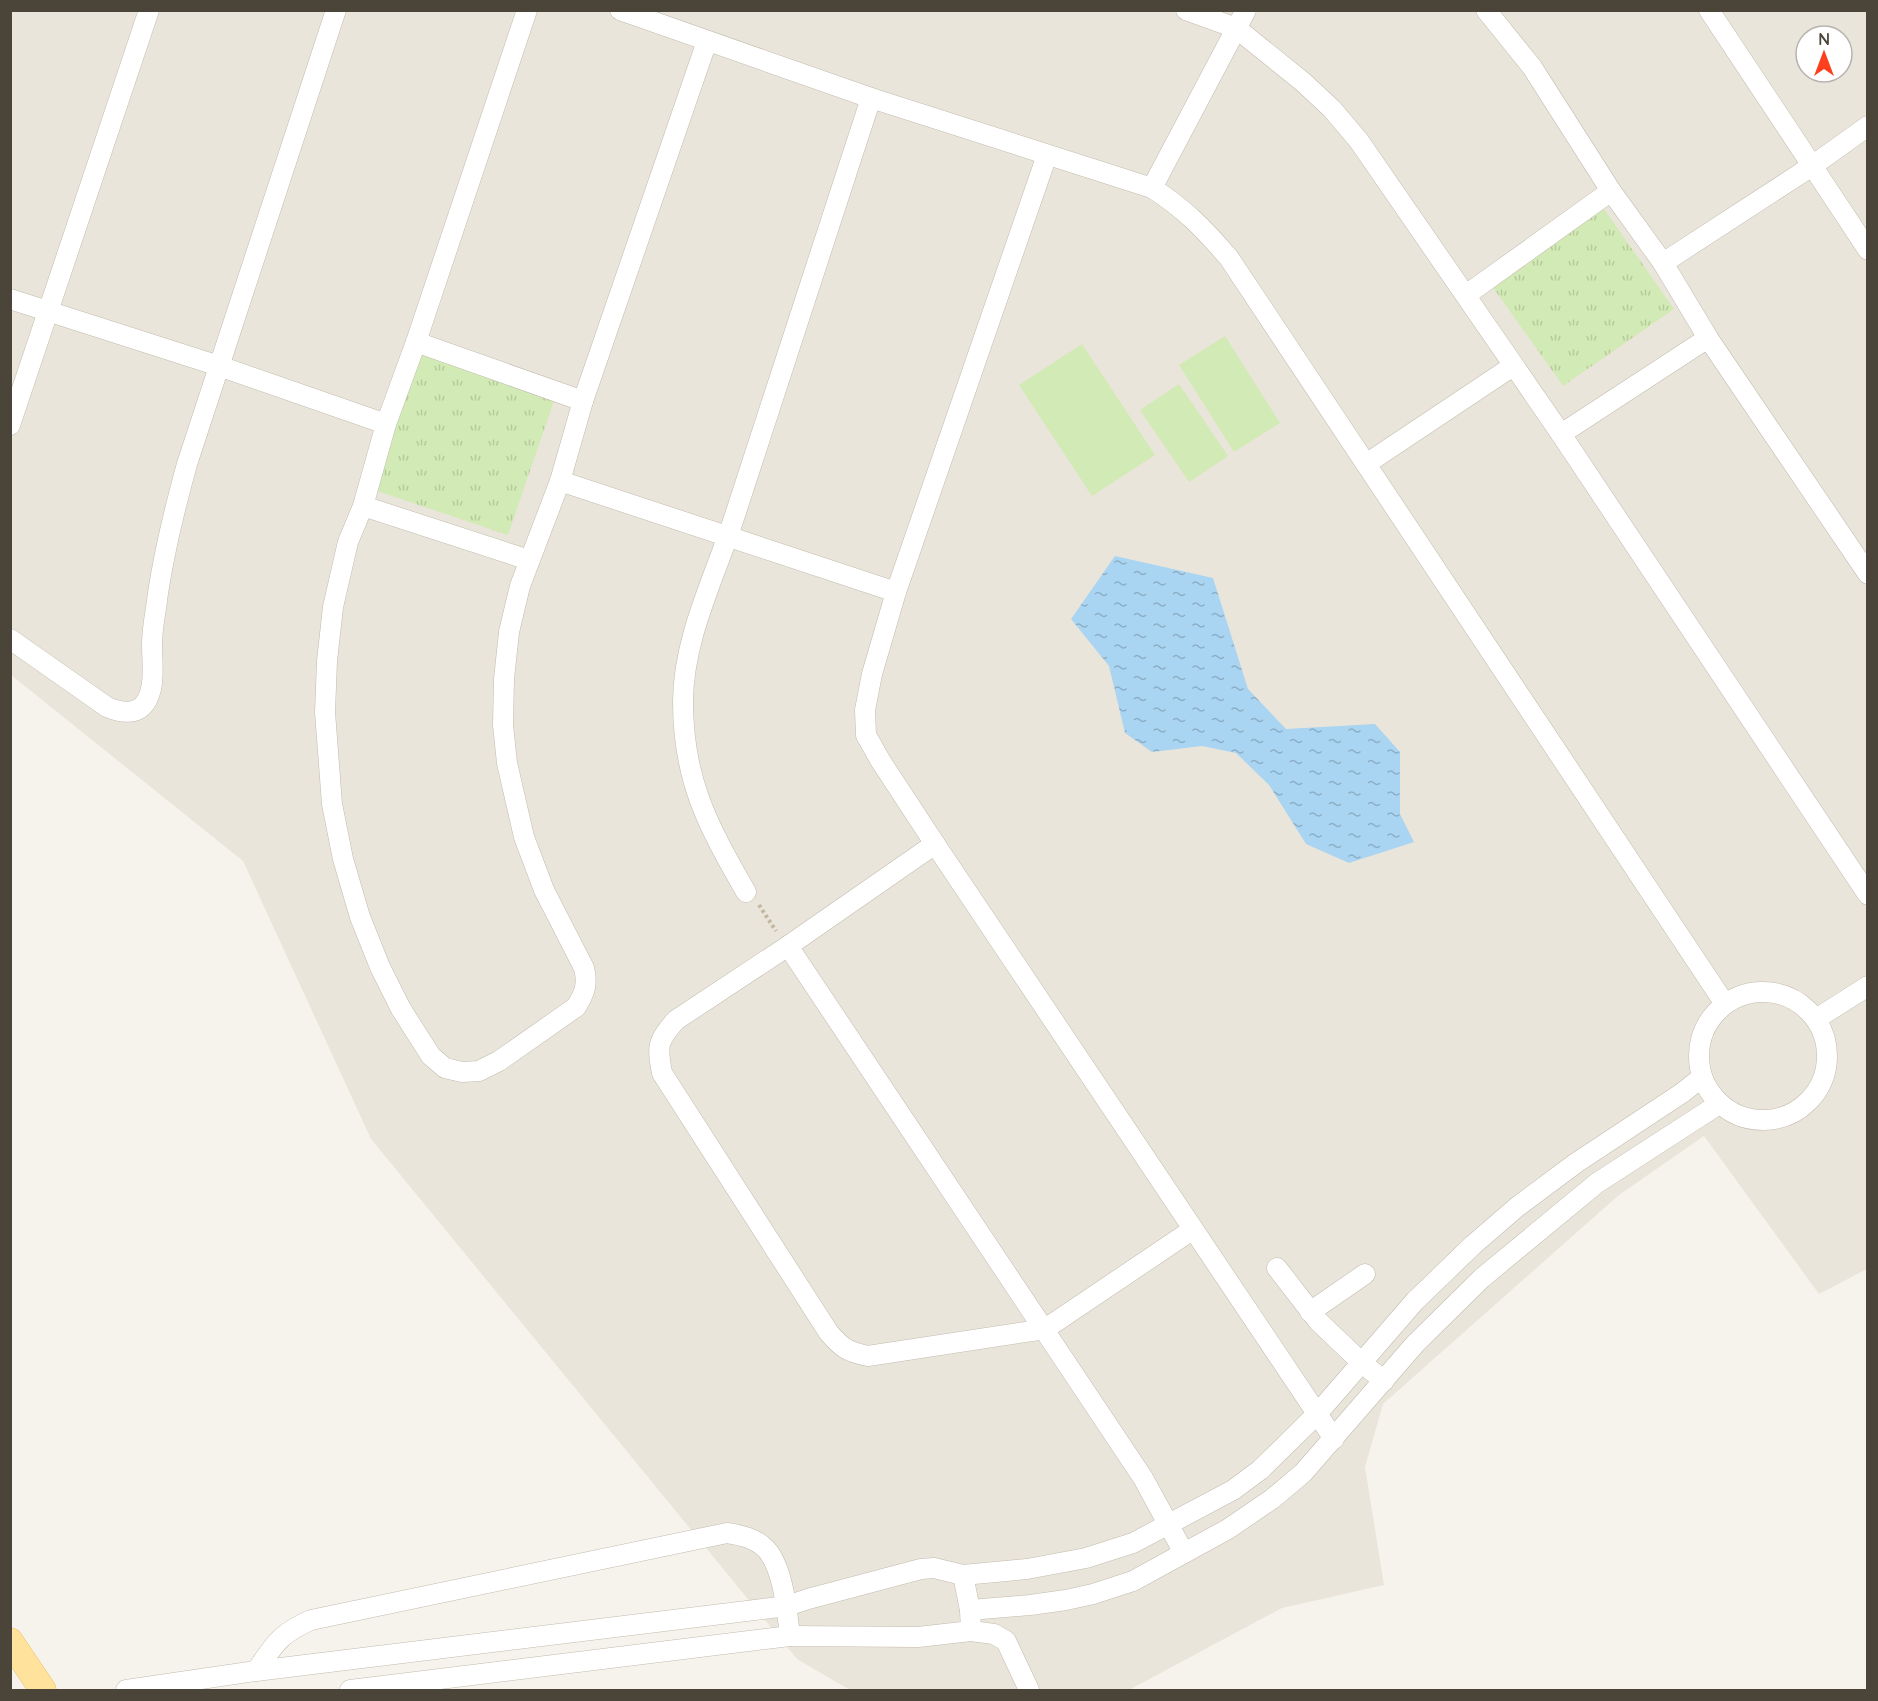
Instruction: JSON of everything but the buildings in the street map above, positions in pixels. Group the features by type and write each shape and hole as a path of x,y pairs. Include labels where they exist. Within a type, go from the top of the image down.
{"main road":[{"path":"10,1641 43,1690"}],"street":[{"path":"10,425 50,312 149,10"},
{"path":"10,639 107,707 120,712 133,711 143,706 152,681 152,639 158,586 169,530 187,464 336,10"},
{"path":"527,10 416,342 386,424 363,506 348,542 333,607 327,661 325,712 332,804 343,860 360,917 380,967 401,1009 431,1056 445,1068 462,1072 479,1071 498,1061 576,1007 584,995 587,982 584,968 544,890 524,837 507,763 503,725 504,679 509,632 520,586 560,481 583,401 707,41"},
{"path":"1186,10 1236,28 1303,82 1332,109 1359,141 1561,434 1868,895"},
{"path":"1152,188 1246,10"},
{"path":"1486,10 1532,67 1611,191 1663,263 1708,338 1868,574"},
{"path":"1709,10 1868,250"},
{"path":"625,11 871,98 1152,188 1178,205 1203,228 1229,258 1725,1004"},
{"path":"746,892 712,832 696,794 685,747 683,700 686,661 871,98"},
{"path":"1663,263 1812,166 1868,126"},
{"path":"1047,155 896,592 864,710 866,735 935,844 1334,1439"},
{"path":"1466,295 1611,191"},
{"path":"10,299 219,366 386,424"},
{"path":"1561,434 1708,338"},
{"path":"416,342 583,401"},
{"path":"1366,464 1513,366"},
{"path":"560,481 896,592"},
{"path":"363,506 529,560"},
{"path":"935,844 676,1020 662,1035 658,1054 662,1073 829,1333 839,1345 851,1353 868,1356 1045,1329 1192,1230"},
{"path":"788,946 1143,1478 1184,1553"},
{"path":"1816,1019 1868,986"},
{"path":"1763,991 1784,995 1802,1004 1816,1019 1825,1038 1828,1059 1823,1079 1813,1097 1797,1110 1778,1118 1757,1120 1737,1115 1719,1104 1701,1078 1698,1057 1701,1036 1710,1018 1725,1004 1743,994 1763,991"},
{"path":"126,1690 178,1687 256,1671 787,1606 921,1569 942,1569 963,1575 1027,1569 1086,1558 1133,1543 1233,1490 1260,1470 1317,1414 1422,1293 1458,1258 1517,1207 1575,1163 1682,1093 1701,1078"},
{"path":"970,1610 1030,1605 1093,1594 1132,1581 1228,1529 1272,1499 1302,1473 1415,1344 1482,1278 1597,1183 1719,1104"},
{"path":"1277,1268 1310,1312 1384,1381"},
{"path":"1310,1312 1365,1274"},
{"path":"256,1671 277,1641 290,1629 311,1620 727,1533 743,1535 767,1550 777,1569 787,1606 790,1636"},
{"path":"963,1575 970,1610 971,1631"},
{"path":"350,1690 790,1636 918,1637 971,1631 994,1634 1006,1641 1029,1690"}],"path":[{"path":"746,892 756,901 788,946"}],"shaded area":[{"path":"10,11 1867,11 1867,1269 1819,1294 1704,1136 1619,1195 1383,1404 1365,1467 1384,1585 1282,1608 1129,1690 850,1690 797,1659 371,1139 243,861 11,675"}],"green space":[{"path":"1604,209 1674,309 1563,386 1492,286"},
{"path":"1225,336 1280,423 1234,452 1179,365"},
{"path":"1082,344 1155,455 1092,496 1019,385"},
{"path":"413,349 555,398 508,535 368,488"},
{"path":"1179,384 1228,456 1189,482 1140,410"}],"water":[{"path":"1115,556 1213,578 1248,689 1286,729 1375,724 1400,752 1400,814 1414,842 1349,863 1306,844 1269,785 1236,753 1202,746 1152,752 1125,733 1109,666 1071,619"}]}
